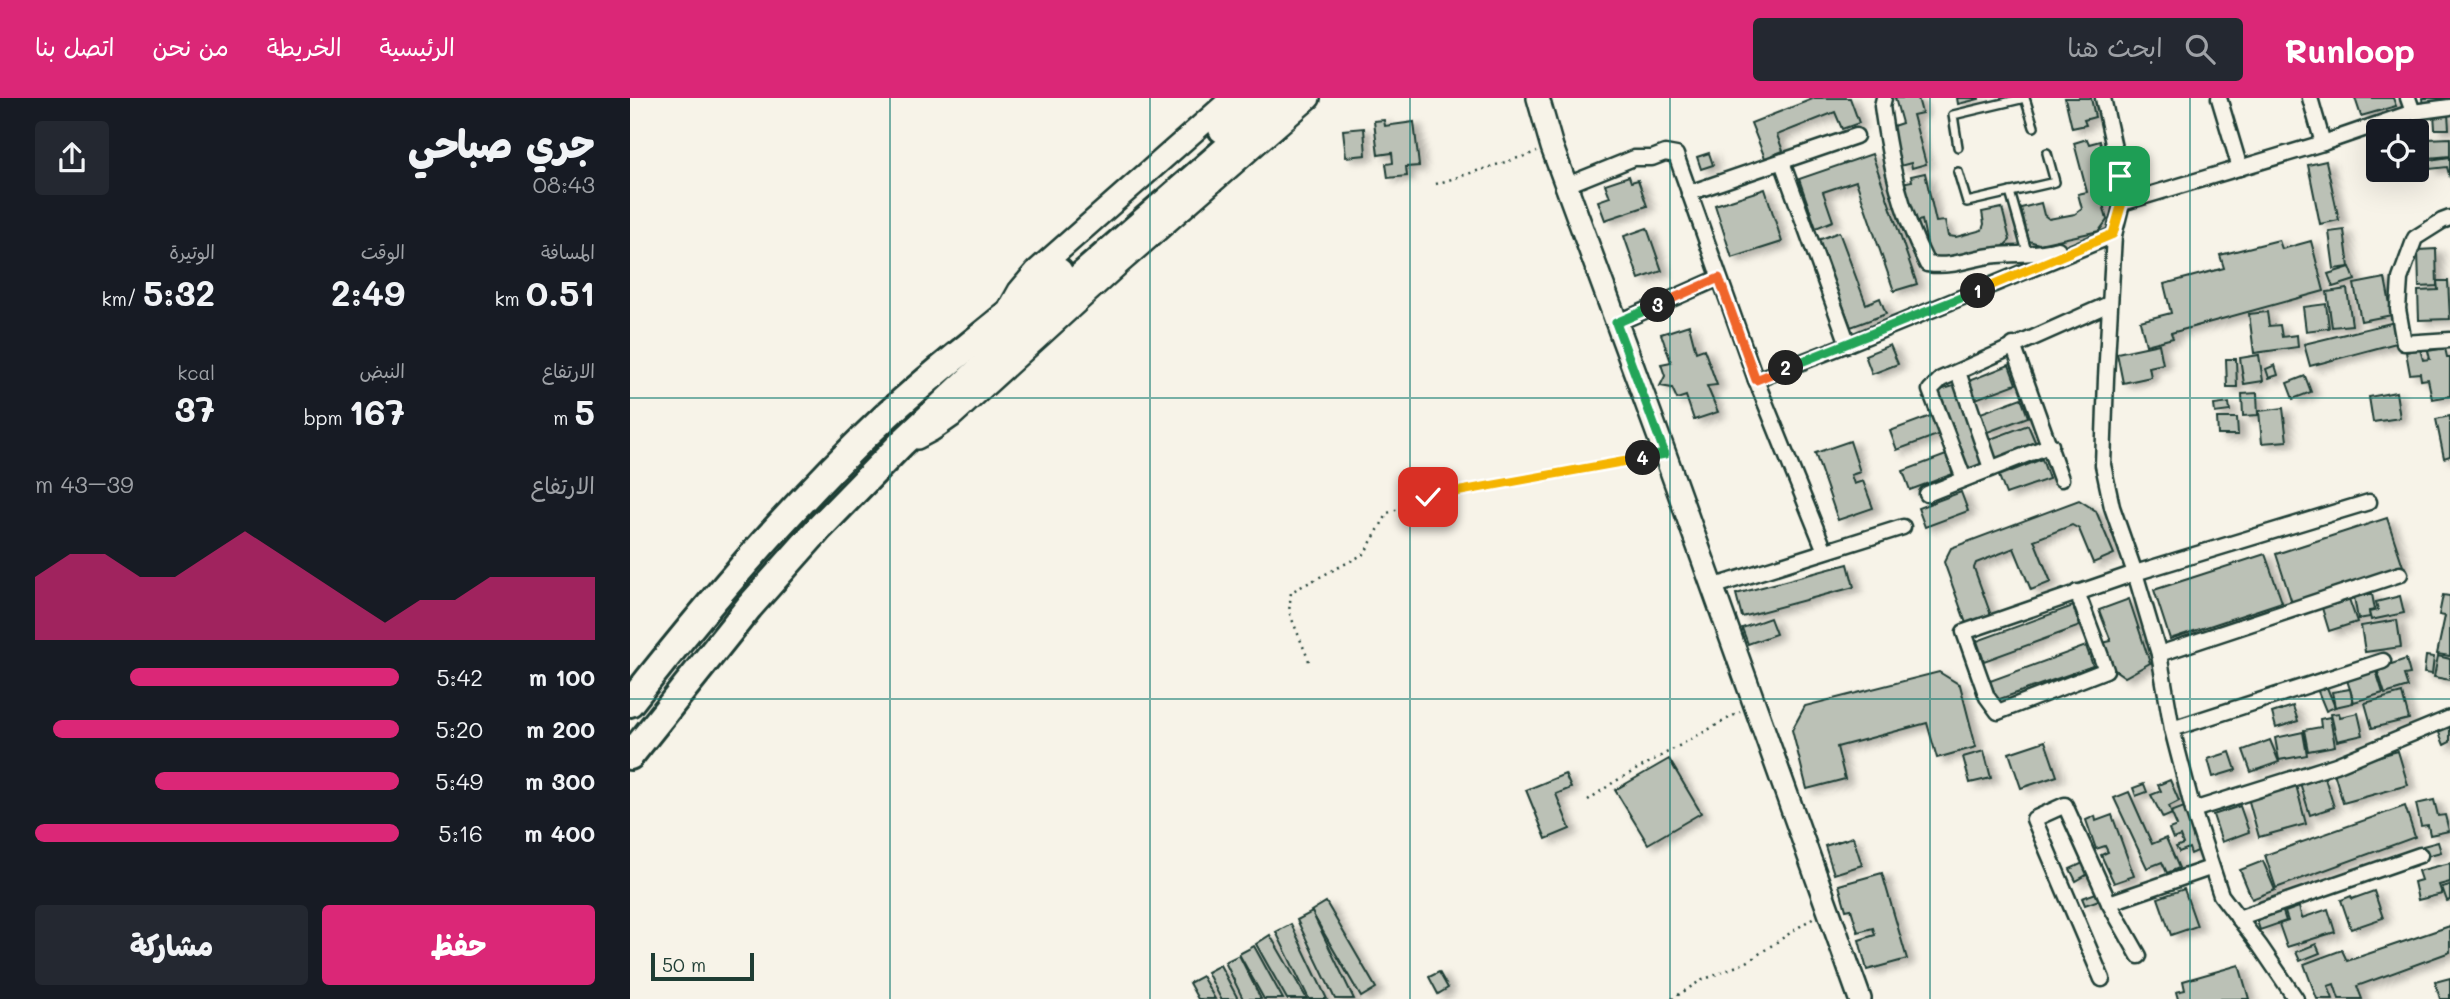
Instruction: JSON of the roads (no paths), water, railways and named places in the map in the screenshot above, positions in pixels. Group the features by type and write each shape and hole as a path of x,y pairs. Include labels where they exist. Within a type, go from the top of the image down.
{"highway":[{"path":"630,703 687,630 756,549 822,478 955,356 1005,318 1258,98"},
{"path":"630,756 749,607 820,527 902,443 1057,297 1286,98"}],"street":[{"path":"1005,318 1019,291 1037,271 1232,98"},
{"path":"902,443 923,435 952,416 1120,263 1309,98"},
{"path":"1538,98 1552,147 1860,999"},
{"path":"1884,98 1882,106 1890,163 1912,233 1927,264 1946,267 1996,255 2040,254 2113,234"},
{"path":"2104,98 2120,176 2122,203 2113,234 2103,465 2112,507 2159,654 2172,729 2210,868 2221,895 2296,999"},
{"path":"2218,98 2240,168"},
{"path":"2310,98 2323,143"},
{"path":"2408,98 2413,113"},
{"path":"2122,203 2413,113 2450,107"},
{"path":"1689,193 1856,136"},
{"path":"1567,185 1634,158 1651,158 1665,153 1676,155 1756,380 1825,551"},
{"path":"1782,162 1848,344"},
{"path":"2450,218 2415,238 2400,279 2398,309 2404,343 2450,341"},
{"path":"1756,380 2113,234"},
{"path":"1616,323 1719,278"},
{"path":"1964,479 1930,390 1941,379 2109,304"},
{"path":"2013,345 2061,479"},
{"path":"1958,372 1991,468"},
{"path":"1927,494 2051,445"},
{"path":"2077,592 2106,670 1998,712 1987,696 1964,632 2077,592 2135,573 2369,502"},
{"path":"1712,587 1903,527"},
{"path":"2159,654 2400,575"},
{"path":"2172,729 2384,661"},
{"path":"2193,810 2336,765 2450,718"},
{"path":"2102,979 2034,819 2065,805 2109,903 2139,956"},
{"path":"2238,918 2420,855"},
{"path":"2109,903 2210,868"}],"lane":[{"path":"1958,147 1953,114 1985,102 2025,98 2034,127"},
{"path":"1958,172 1967,202 2055,182 2047,153"},
{"path":"2010,192 2028,255"}]}
